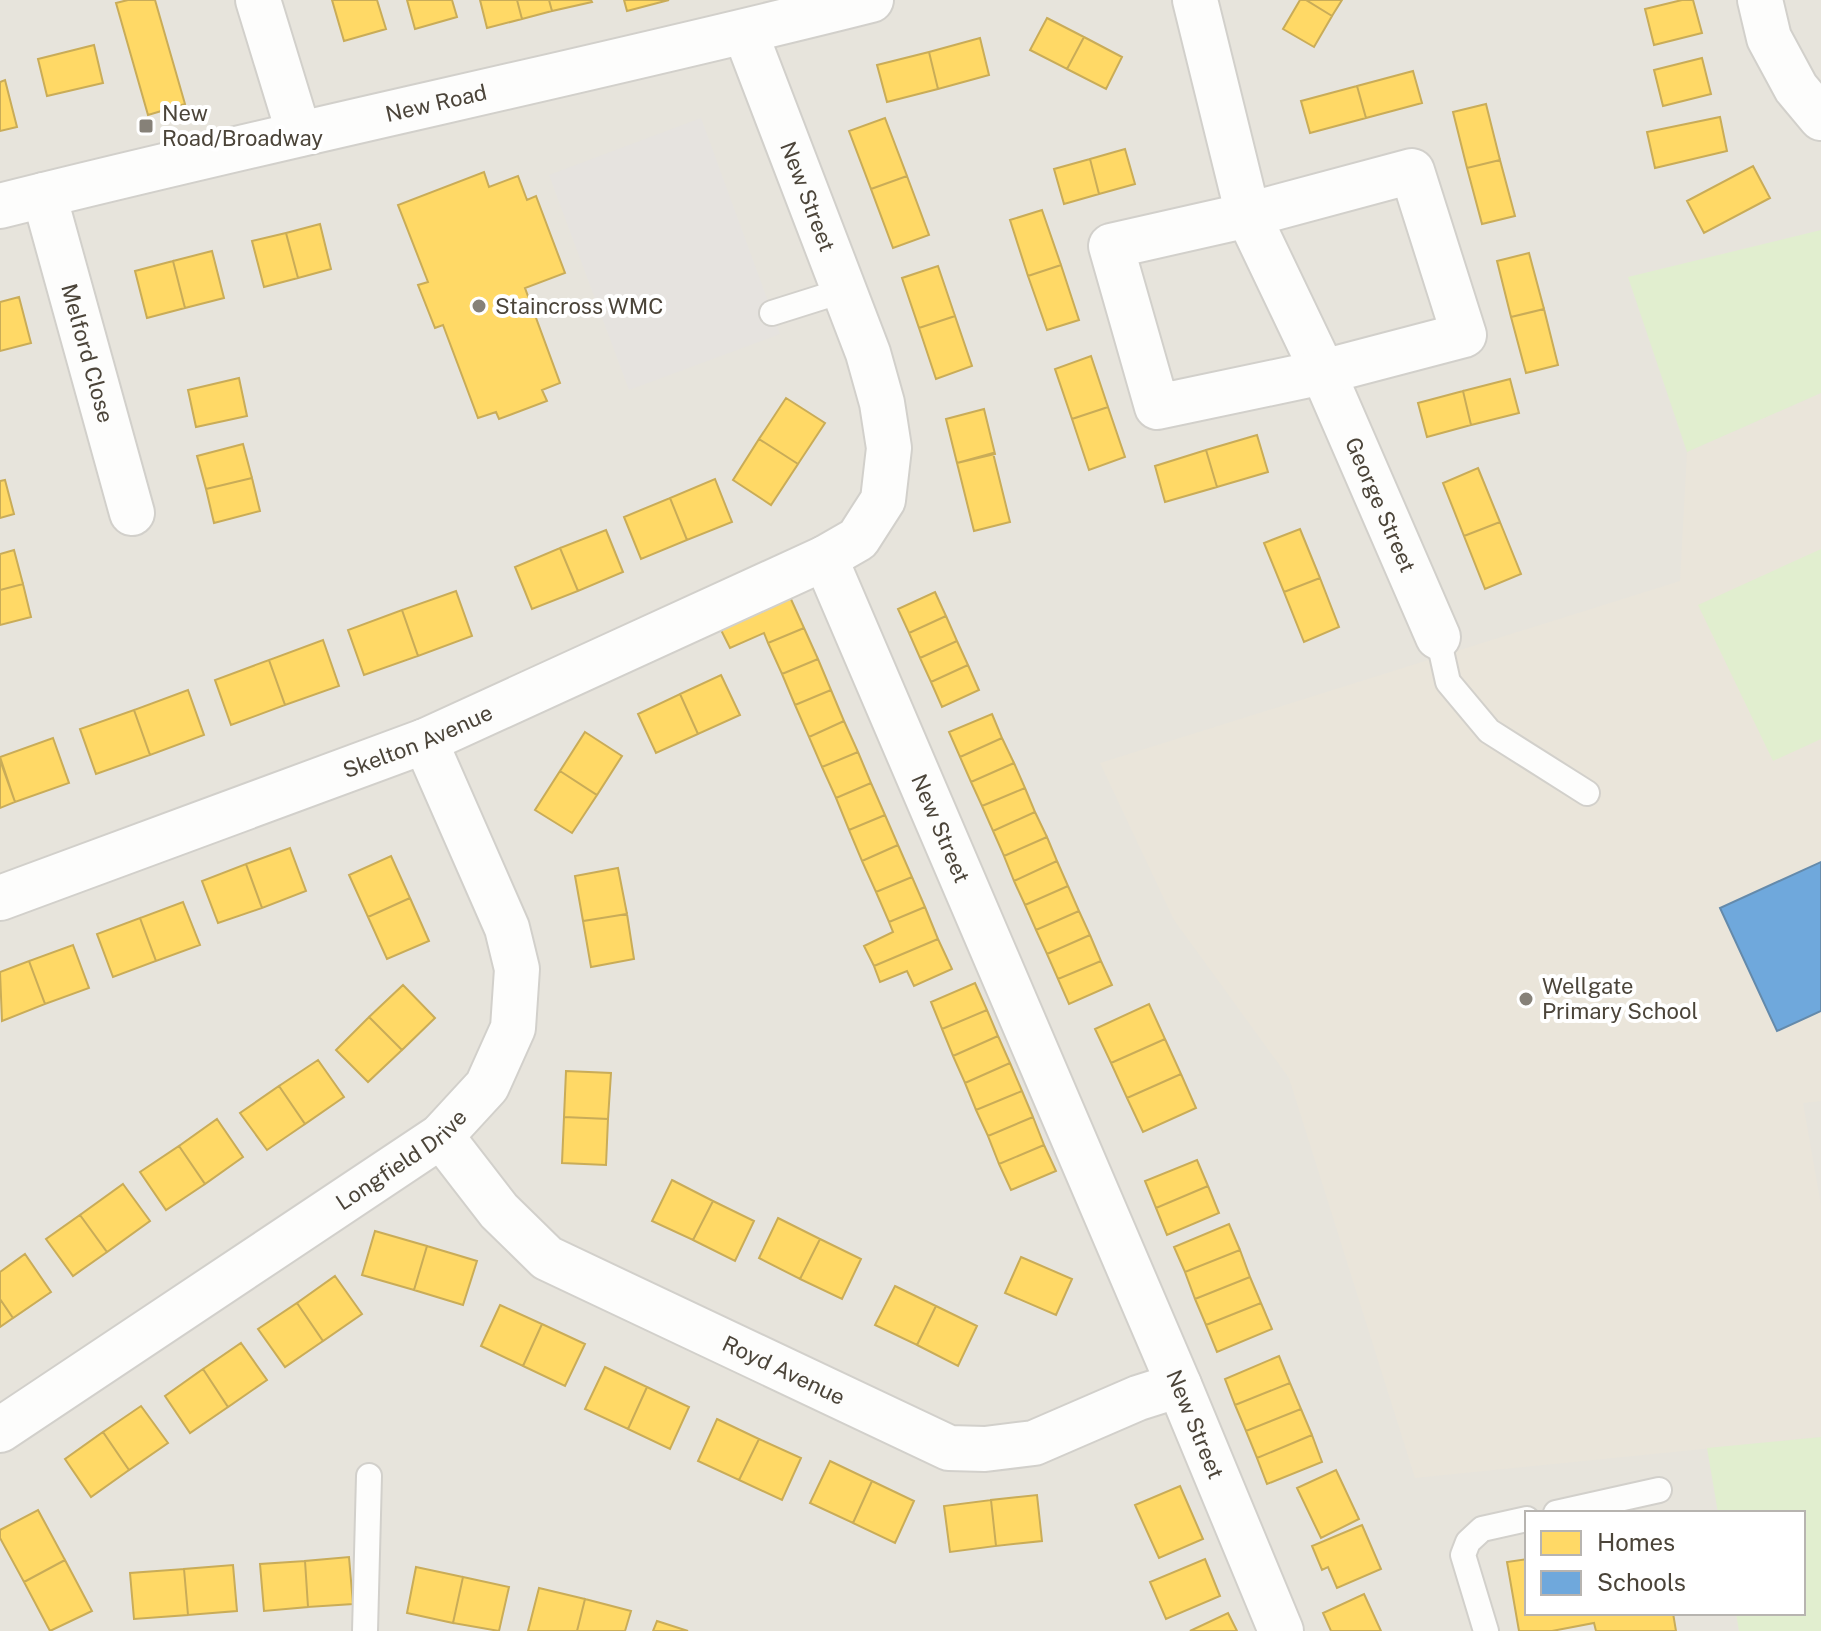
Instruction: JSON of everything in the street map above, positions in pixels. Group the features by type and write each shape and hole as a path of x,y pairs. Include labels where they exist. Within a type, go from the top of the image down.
{"street":[{"path":"258,0 299,134"},
{"name":"George Street","path":"1195,0 1248,215 1323,372 1438,637"},
{"path":"1760,0 1769,38 1796,88 1821,118"},
{"name":"New Road","path":"0,206 745,32 847,3"},
{"name":"New Street","path":"745,32 845,290 882,403 889,448 883,500 858,539 825,558 1281,1631"},
{"path":"1412,171 1464,335 1323,372 1157,407 1111,246 1248,215 1412,171"},
{"name":"Melford Close","path":"44,195 132,513"},
{"name":"Skelton Avenue","path":"0,898 425,741 825,558"},
{"name":"Longfield Drive","path":"0,1430 441,1136 487,1086 513,1028 517,969 507,928 425,741"},
{"name":"Royd Avenue","path":"441,1136 499,1211 547,1258 949,1448 985,1449 1034,1443 1138,1398 1179,1385"}],"lane":[{"path":"772,313 845,290"},
{"path":"1438,637 1448,682 1489,731 1587,793"},
{"path":"365,1631 369,1476"},
{"path":"1565,1511 1659,1490"},
{"path":"1486,1631 1463,1555 1468,1542 1482,1529 1525,1519"}],"shaded area":[{"path":"0,0 1821,0 1821,1631 0,1631"},
{"path":"701,118 780,334 629,390 549,175"},
{"name":"Wellgate Primary School","path":"1821,393 1821,1101 1803,1103 1821,1205 1821,1437 1415,1478 1289,1078 1174,920 1100,763 1680,581 1687,452"}],"green space":[{"path":"1821,230 1821,393 1687,452 1628,277"},
{"path":"1821,549 1821,739 1773,761 1698,605"},
{"path":"1821,1437 1821,1631 1739,1631 1736,1615 1805,1615 1805,1511 1718,1511 1707,1448"}],"building: Homes":[{"path":"155,0 185,104 148,115 116,3"},
{"path":"332,0 377,0 386,29 344,41"},
{"path":"407,0 452,0 457,17 415,29"},
{"path":"480,0 517,0 522,19 487,28"},
{"path":"517,0 549,0 552,11 522,19"},
{"path":"549,0 591,0 592,2 552,11"},
{"path":"624,0 669,0 627,11"},
{"path":"1300,0 1306,0 1332,16 1314,47 1283,29"},
{"path":"1306,0 1342,0 1332,16"},
{"path":"1693,0 1702,33 1654,45 1645,9"},
{"path":"1047,18 1084,37 1067,69 1030,50"},
{"path":"1084,37 1122,57 1106,89 1067,69"},
{"path":"980,38 989,75 938,89 929,52"},
{"path":"94,45 103,83 47,96 38,59"},
{"path":"929,52 938,89 887,102 877,65"},
{"path":"1702,58 1711,94 1663,106 1654,70"},
{"path":"1413,71 1422,103 1366,118 1357,86"},
{"path":"5,80 17,127 0,131 0,82"},
{"path":"1357,86 1366,118 1310,133 1301,101"},
{"path":"1486,104 1500,160 1467,168 1453,112"},
{"path":"1720,117 1727,151 1655,168 1647,132"},
{"path":"885,118 907,176 871,189 849,131"},
{"path":"1125,149 1135,184 1099,194 1090,159"},
{"path":"1090,159 1099,194 1064,204 1054,169"},
{"path":"1500,160 1515,216 1482,224 1467,168"},
{"path":"1753,166 1770,198 1704,233 1687,201"},
{"name":"Staincross WMC","path":"484,172 489,187 518,176 527,200 536,196 565,273 525,288 560,383 542,390 547,401 499,419 496,412 478,418 443,325 435,328 418,285 428,282 398,205"},
{"path":"907,176 929,235 893,248 871,189"},
{"path":"1042,210 1061,265 1028,276 1010,220"},
{"path":"320,224 331,269 298,278 286,233"},
{"path":"286,233 298,278 264,287 252,241"},
{"path":"212,251 224,298 185,308 173,261"},
{"path":"1529,253 1544,309 1511,317 1497,261"},
{"path":"173,261 185,308 147,318 135,271"},
{"path":"1061,265 1079,320 1047,330 1028,276"},
{"path":"938,266 955,316 919,328 902,278"},
{"path":"19,297 31,343 0,351 0,302"},
{"path":"1544,309 1558,365 1526,373 1511,317"},
{"path":"955,316 972,366 936,379 919,328"},
{"path":"1091,356 1108,407 1072,419 1055,369"},
{"path":"239,378 247,416 196,427 188,390"},
{"path":"1510,379 1519,413 1471,425 1463,391"},
{"path":"1463,391 1471,425 1427,437 1418,403"},
{"path":"786,398 825,423 798,464 759,439"},
{"path":"1108,407 1125,457 1089,470 1072,419"},
{"path":"984,409 995,454 957,463 946,419"},
{"path":"1257,435 1268,472 1217,487 1206,450"},
{"path":"759,439 798,464 771,505 733,480"},
{"path":"243,444 252,478 206,489 197,456"},
{"path":"1206,450 1217,487 1165,502 1155,466"},
{"path":"993,453 1010,522 974,531 957,463"},
{"path":"1478,468 1500,522 1464,536 1443,483"},
{"path":"252,478 260,511 214,523 206,489"},
{"path":"715,479 732,522 687,540 670,498"},
{"path":"5,480 14,514 0,518 0,481"},
{"path":"670,498 687,540 641,559 624,517"},
{"path":"1500,522 1521,574 1485,589 1464,536"},
{"path":"1300,529 1320,578 1284,592 1264,543"},
{"path":"606,530 623,572 578,591 560,548"},
{"path":"560,548 578,591 532,609 515,567"},
{"path":"14,550 23,584 0,590 0,554"},
{"path":"1320,578 1339,627 1304,642 1284,592"},
{"path":"23,584 31,617 0,625 0,590"},
{"path":"456,591 472,636 418,656 402,610"},
{"path":"935,592 946,616 909,633 898,609"},
{"path":"790,597 804,628 768,643 764,633 730,648 720,628"},
{"path":"402,610 418,656 364,675 348,630"},
{"path":"946,616 957,641 920,658 909,633"},
{"path":"804,628 818,659 782,674 768,643"},
{"path":"323,640 339,686 285,705 269,660"},
{"path":"957,641 968,665 931,682 920,658"},
{"path":"818,659 831,690 795,705 782,674"},
{"path":"269,660 285,705 231,725 215,680"},
{"path":"968,665 979,690 942,707 931,682"},
{"path":"721,675 740,715 698,734 680,694"},
{"path":"188,690 204,735 150,755 134,710"},
{"path":"831,690 844,721 809,737 795,705"},
{"path":"680,694 698,734 656,753 638,714"},
{"path":"134,710 150,755 96,774 80,729"},
{"path":"992,714 1002,738 960,757 949,732"},
{"path":"844,721 858,752 822,767 809,737"},
{"path":"585,732 622,756 597,795 560,771"},
{"path":"53,738 69,783 15,802 0,757"},
{"path":"1002,738 1014,763 971,782 960,757"},
{"path":"858,752 871,783 836,798 822,767"},
{"path":"0,760 15,802 0,808"},
{"path":"1014,763 1025,788 982,806 971,782"},
{"path":"560,771 597,795 572,833 535,810"},
{"path":"871,783 885,815 849,830 836,798"},
{"path":"1025,788 1035,812 993,831 982,806"},
{"path":"1035,812 1047,837 1004,856 993,831"},
{"path":"885,815 898,845 862,861 849,830"},
{"path":"1047,837 1057,861 1014,881 1004,856"},
{"path":"898,845 912,877 876,892 862,861"},
{"path":"290,848 306,891 262,908 246,864"},
{"path":"391,856 410,898 368,917 349,875"},
{"path":"1057,861 1068,886 1025,905 1014,881"},
{"path":"246,864 262,908 218,923 202,881"},
{"path":"618,868 627,914 583,921 575,876"},
{"path":"912,877 925,907 889,922 876,892"},
{"path":"1068,886 1079,911 1036,930 1025,905"},
{"path":"410,898 429,941 387,959 368,917"},
{"path":"183,902 200,945 156,961 140,918"},
{"path":"925,907 938,939 874,966 864,946 893,932 889,922"},
{"path":"1079,911 1090,935 1047,954 1036,930"},
{"path":"627,914 634,959 591,967 583,921"},
{"path":"140,918 156,961 113,977 97,934"},
{"path":"1090,935 1101,961 1058,979 1047,954"},
{"path":"938,939 952,969 914,986 907,971 880,982 874,966"},
{"path":"73,945 89,988 45,1004 29,961"},
{"path":"29,961 45,1004 2,1021 0,972"},
{"path":"1101,961 1112,985 1069,1004 1058,979"},
{"path":"975,983 987,1010 942,1029 931,1002"},
{"path":"403,985 435,1018 402,1050 369,1017"},
{"path":"1149,1004 1165,1039 1111,1063 1095,1029"},
{"path":"987,1010 998,1036 953,1056 942,1029"},
{"path":"369,1017 402,1050 368,1082 336,1050"},
{"path":"998,1036 1010,1063 965,1083 953,1056"},
{"path":"1165,1039 1181,1074 1127,1098 1111,1063"},
{"path":"318,1060 344,1097 305,1124 279,1086"},
{"path":"1010,1063 1022,1091 976,1110 965,1083"},
{"path":"566,1071 611,1073 608,1119 564,1117"},
{"path":"1181,1074 1196,1108 1143,1132 1127,1098"},
{"path":"279,1086 305,1124 267,1150 240,1113"},
{"path":"1022,1091 1033,1117 988,1136 976,1110"},
{"path":"564,1117 608,1119 606,1165 562,1163"},
{"path":"1033,1117 1044,1145 999,1164 988,1136"},
{"path":"217,1119 243,1157 205,1184 179,1146"},
{"path":"1044,1145 1056,1171 1011,1190 999,1164"},
{"path":"179,1146 205,1184 166,1210 140,1172"},
{"path":"1197,1160 1208,1186 1156,1208 1145,1181"},
{"path":"672,1180 713,1201 693,1240 652,1221"},
{"path":"123,1184 150,1221 107,1252 80,1215"},
{"path":"1208,1186 1219,1213 1167,1235 1156,1208"},
{"path":"713,1201 754,1221 735,1261 693,1240"},
{"path":"80,1215 107,1252 73,1276 46,1239"},
{"path":"778,1218 820,1239 800,1279 759,1258"},
{"path":"1229,1224 1240,1250 1185,1272 1174,1247"},
{"path":"375,1231 427,1246 414,1290 362,1275"},
{"path":"820,1239 861,1259 842,1299 800,1279"},
{"path":"427,1246 477,1261 463,1305 414,1290"},
{"path":"1240,1250 1250,1277 1195,1299 1185,1272"},
{"path":"25,1254 51,1292 13,1318 0,1299 0,1272"},
{"path":"1021,1257 1072,1279 1056,1315 1005,1293"},
{"path":"335,1276 362,1314 323,1341 297,1303"},
{"path":"1250,1277 1261,1303 1206,1325 1195,1299"},
{"path":"895,1286 936,1306 917,1345 875,1325"},
{"path":"0,1299 13,1318 0,1327"},
{"path":"297,1303 323,1341 285,1367 258,1329"},
{"path":"1261,1303 1272,1329 1217,1352 1206,1325"},
{"path":"500,1305 542,1324 523,1366 481,1346"},
{"path":"936,1306 977,1326 958,1366 917,1345"},
{"path":"542,1324 585,1344 565,1386 523,1366"},
{"path":"241,1343 267,1380 228,1407 203,1369"},
{"path":"1279,1356 1290,1383 1235,1405 1225,1379"},
{"path":"605,1367 647,1387 628,1429 585,1409"},
{"path":"203,1369 228,1407 190,1433 165,1396"},
{"path":"1290,1383 1301,1409 1246,1431 1235,1405"},
{"path":"647,1387 689,1407 670,1449 628,1429"},
{"path":"141,1406 168,1443 129,1470 103,1432"},
{"path":"1301,1409 1312,1435 1257,1458 1246,1431"},
{"path":"717,1419 759,1439 739,1480 698,1461"},
{"path":"103,1432 129,1470 91,1497 65,1459"},
{"path":"1312,1435 1322,1462 1267,1484 1257,1458"},
{"path":"759,1439 801,1458 782,1500 739,1480"},
{"path":"830,1461 872,1481 853,1523 810,1503"},
{"path":"1336,1470 1359,1519 1321,1538 1297,1488"},
{"path":"872,1481 914,1501 895,1543 853,1523"},
{"path":"1180,1486 1203,1539 1159,1558 1135,1505"},
{"path":"1037,1495 1042,1541 996,1546 991,1500"},
{"path":"991,1500 996,1546 950,1552 944,1506"},
{"path":"38,1510 65,1560 24,1582 0,1538 0,1530"},
{"path":"1362,1525 1381,1569 1337,1588 1328,1567 1322,1570 1312,1546"},
{"path":"349,1557 353,1604 308,1607 305,1561"},
{"path":"1205,1559 1220,1596 1166,1619 1150,1582"},
{"path":"1525,1559 1525,1615 1673,1615 1676,1631 1596,1631 1594,1623 1552,1631 1519,1631 1507,1562"},
{"path":"65,1560 92,1611 50,1631 24,1582"},
{"path":"305,1561 308,1607 264,1611 260,1564"},
{"path":"233,1565 237,1611 188,1615 184,1569"},
{"path":"416,1567 463,1577 453,1623 407,1613"},
{"path":"184,1569 188,1615 134,1619 130,1573"},
{"path":"463,1577 509,1587 499,1631 453,1623"},
{"path":"539,1588 585,1599 577,1631 528,1631"},
{"path":"1364,1594 1381,1631 1331,1631 1323,1613"},
{"path":"585,1599 631,1611 625,1631 577,1631"},
{"path":"1228,1613 1237,1631 1190,1631"},
{"path":"657,1621 688,1631 653,1631"}],"building: Schools":[{"path":"1821,862 1821,1011 1777,1031 1720,908"}],"place":[{"name":"New Road/Broadway","path":"146,126"},
{"name":"Staincross WMC","path":"479,306"},
{"name":"Wellgate Primary School","path":"1526,999"}]}
